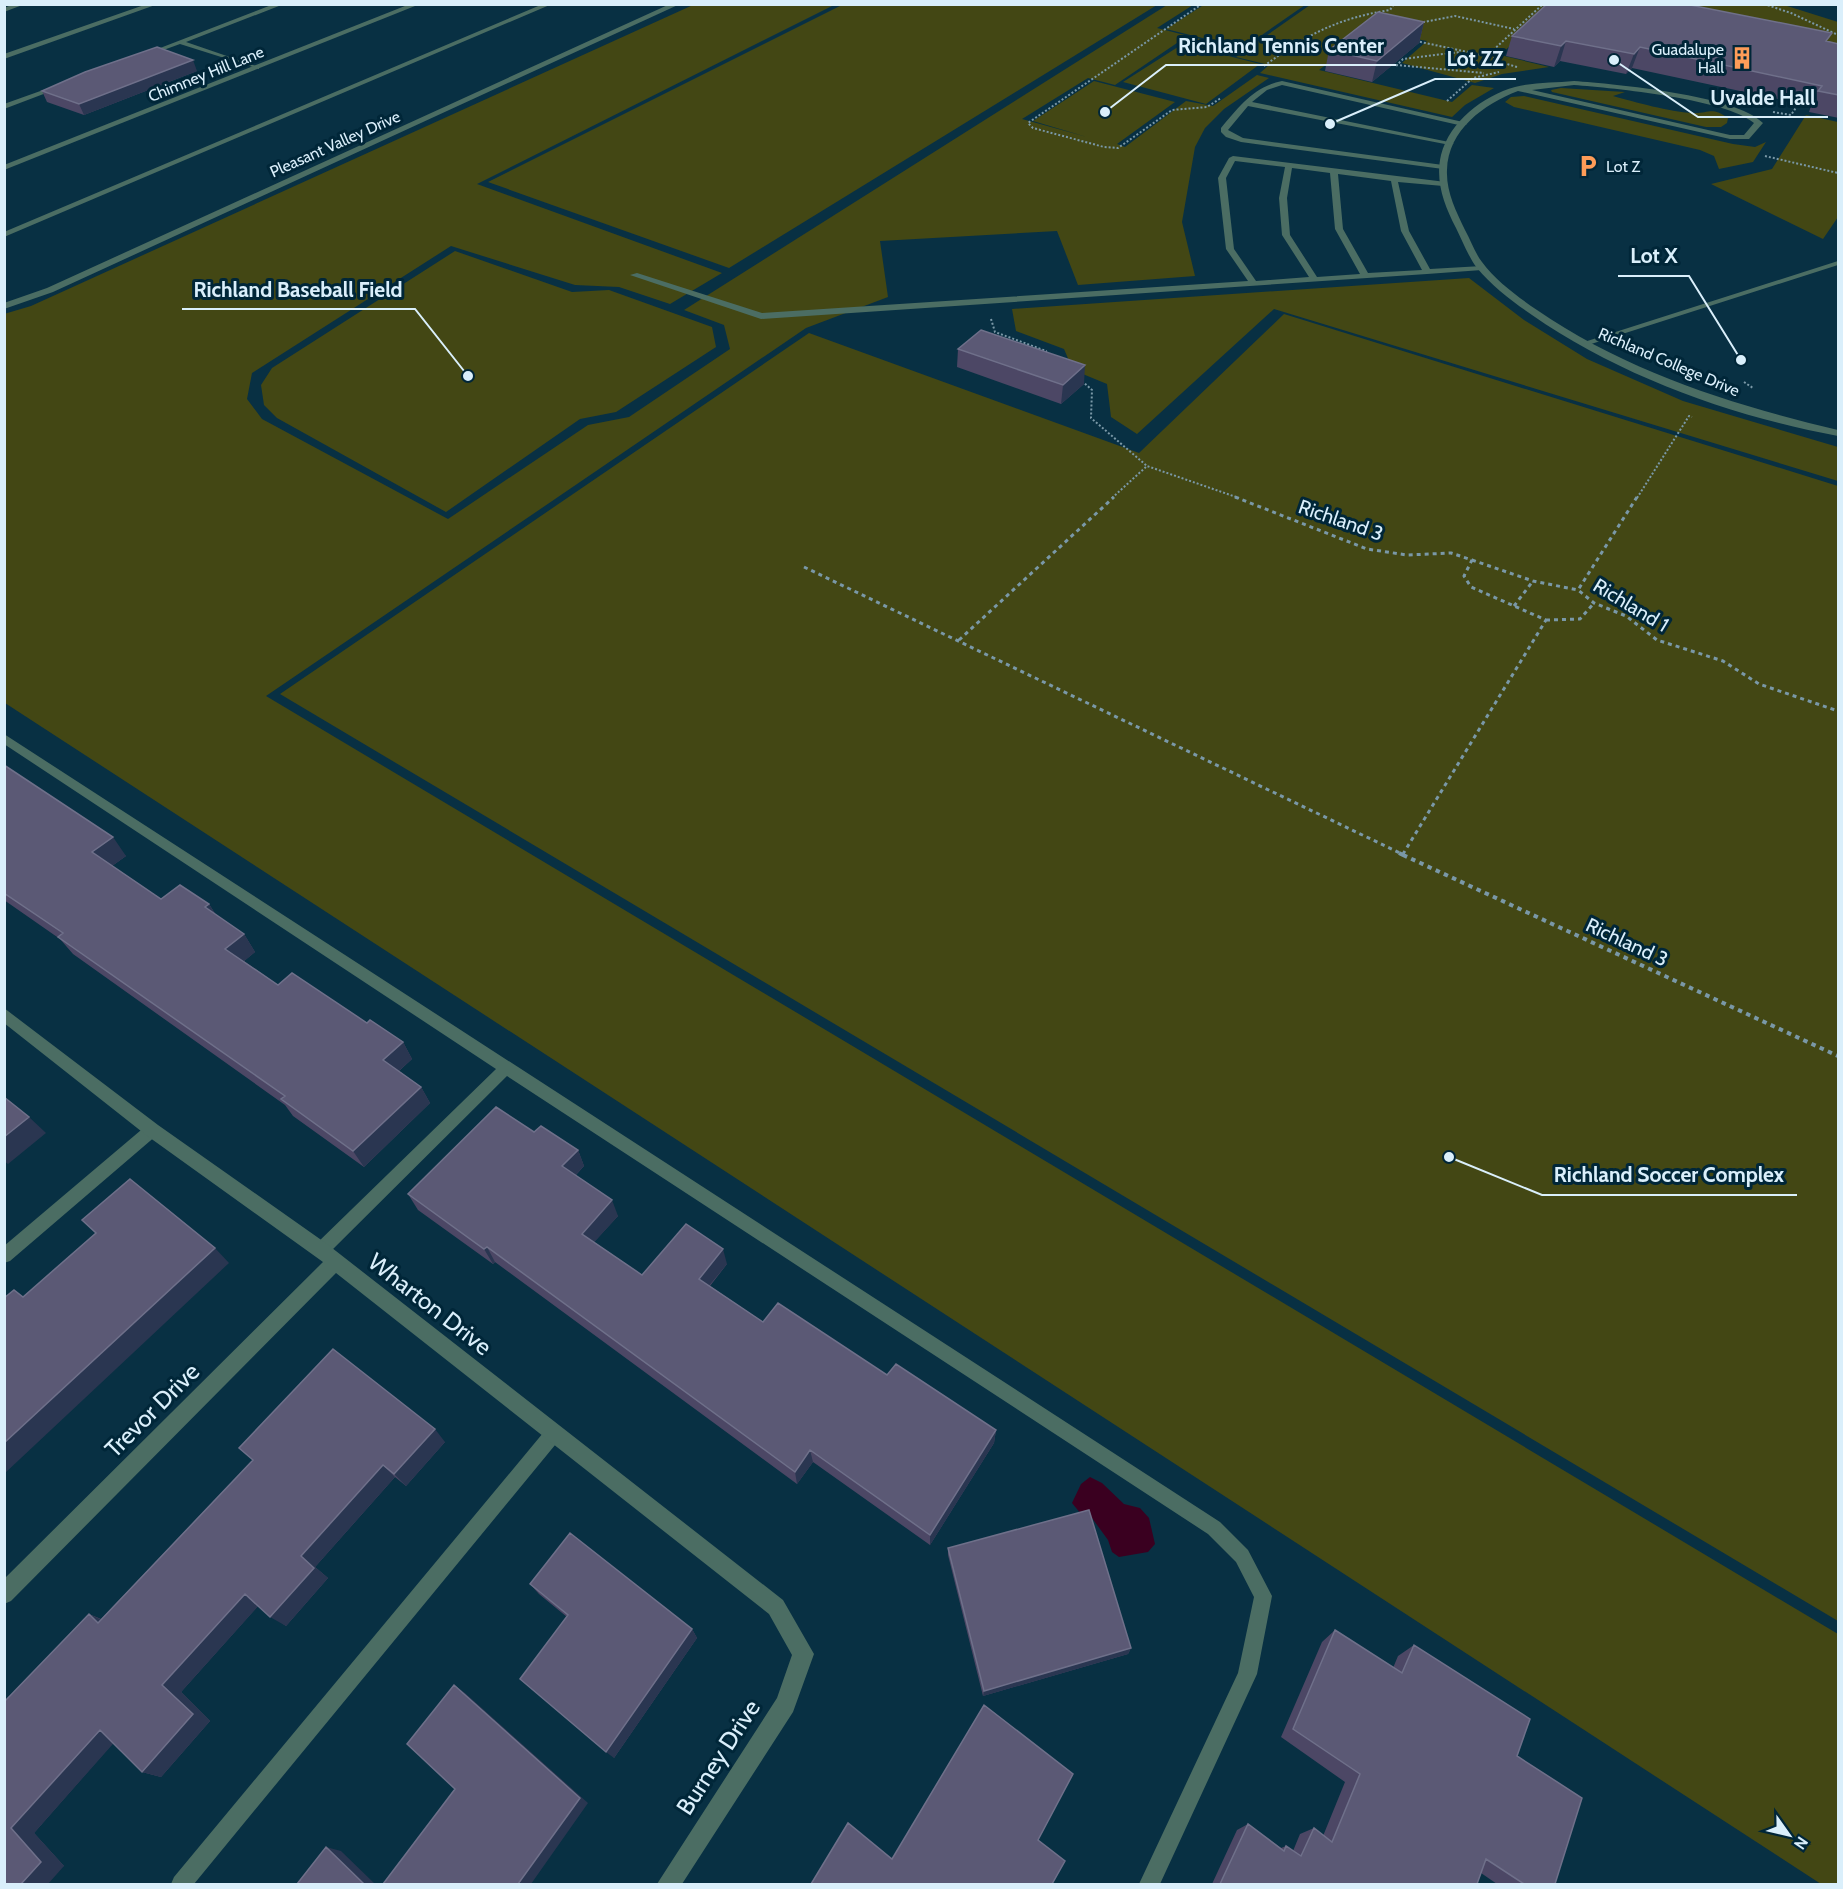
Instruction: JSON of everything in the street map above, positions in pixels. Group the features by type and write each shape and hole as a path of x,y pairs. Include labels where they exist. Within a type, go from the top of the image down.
{"street":[{"path":"4,57 155,4"},
{"name":"Chimney Hill Lane","path":"4,168 417,4"},
{"name":"Pleasant Valley Drive","path":"4,306 50,290 677,4"},
{"name":"Richland College Drive","path":"1518,88 1730,137 1746,137 1759,123 1758,119 1734,110 1628,87 1574,83 1518,88 1489,100 1463,124 1450,143 1443,167 1443,184 1452,213 1482,268 1544,318 1585,343 1636,368 1705,396 1753,412 1839,433"},
{"name":"Wharton Drive","path":"4,1014 152,1130 328,1256 776,1607 803,1654"},
{"name":"Trevor Drive","path":"4,1594 328,1256"},
{"name":"Burney Drive","path":"669,1884 785,1704 803,1654"}],"lane":[{"path":"4,10 22,4"},
{"path":"140,57 281,4"},
{"path":"4,235 549,4"},
{"path":"180,42 257,68"},
{"path":"1443,167 1235,138 1224,130 1246,103 1269,86 1287,83 1463,124"},
{"path":"4,107 63,85"},
{"path":"1246,103 1450,143"},
{"path":"1235,138 1233,158 1222,178 1230,249 1254,283"},
{"path":"1233,158 1443,184"},
{"path":"1289,165 1283,198 1286,235 1314,279"},
{"path":"1334,171 1339,229 1365,276"},
{"path":"1394,179 1404,231 1427,272"},
{"path":"1585,343 1839,263"},
{"path":"634,274 761,316 1482,268"},
{"path":"4,738 506,1068 1214,1528 1242,1556 1263,1596 1247,1674 1149,1884"},
{"path":"328,1256 506,1068"},
{"path":"4,1256 152,1130"},
{"path":"181,1884 554,1433"}],"path":[{"path":"1202,4 1028,123 1033,128 1104,147 1118,148 1172,110 1207,106 1221,98"},
{"path":"1256,72 1316,29 1358,15 1390,10 1394,4"},
{"path":"1492,57 1492,49 1543,4"},
{"path":"1764,4 1791,13 1839,35"},
{"path":"1533,13 1540,14"},
{"path":"1418,23 1455,16 1520,32"},
{"path":"1524,22 1534,24"},
{"path":"1415,41 1492,57 1507,65 1524,69"},
{"path":"1467,52 1403,59 1396,66 1491,74"},
{"path":"1791,116 1803,98"},
{"path":"1765,156 1839,173"},
{"path":"986,301 995,332 1046,351 1049,361"},
{"path":"959,640 1147,466 1090,418 1092,390 1083,381 1073,378"},
{"name":"Richland 1","path":"1699,419 1689,416 1578,590 1594,603 1626,616 1657,640 1723,661 1759,684 1839,711"},
{"name":"Richland 3","path":"1147,466 1222,492 1367,549 1407,555 1451,553 1533,581 1578,590"},
{"path":"1472,560 1464,576 1470,587 1546,620 1580,619 1594,603"},
{"name":"Richland 3","path":"804,567 1403,855 1839,1056"},
{"path":"1514,606 1533,581"},
{"path":"1403,855 1546,620"}],"green space":[{"path":"844,4 1157,5 729,268 488,182"},
{"path":"1205,4 1305,5 1243,48 1166,29"},
{"path":"693,5 834,5 477,184 722,273 670,304 619,287 575,285 451,246 252,373 247,399 262,419 448,519 588,425 629,417 730,349 724,325 684,310 1167,5 1193,5 1157,28 1240,49 1231,56 1189,46 1260,64 1206,104 1123,82 1181,45 1177,43 1115,85 1088,78 1022,119 1087,137 1033,121 1094,81 1175,102 1117,144 1125,147 1186,101 1213,106 1257,75 1269,78 1224,109 1205,128 1195,147 1182,222 1195,276 1078,285 1057,231 880,241 888,297 806,328 266,696 1838,1634 1838,1884 1821,1884 5,703 4,314 31,306"},
{"path":"1310,5 1555,5 1500,55 1549,67 1502,74 1475,83 1402,63 1427,41 1371,30 1319,70 1452,102 1472,85 1494,88 1465,105 1452,117 1260,73 1269,65 1236,57"},
{"path":"1616,5 1784,5 1838,22 1838,52"},
{"path":"1561,88 1625,92 1613,96 1673,111 1692,113 1714,111 1728,118 1727,123 1721,127 1706,127 1551,90"},
{"path":"1524,96 1733,144 1755,147 1766,142 1753,162 1719,169 1714,156 1700,150 1514,107 1505,102 1511,97"},
{"path":"1806,115 1838,122 1838,217 1823,239 1711,184 1772,169"},
{"path":"455,251 572,292 609,290 712,327 716,347 616,412 580,419 446,512 277,418 264,405 261,385 272,368"},
{"path":"1469,278 1524,320 1587,359 1683,401 1838,447 1838,481 1274,309 1137,434 1111,417 1107,384 1073,370 1064,349 1016,331 1012,309"},
{"path":"1284,314 1838,486 1838,1621 280,694 809,333 1139,453"}],"shaded area":[{"path":"1090,1477 1102,1483 1124,1504 1140,1508 1149,1518 1155,1544 1148,1552 1119,1557 1112,1552 1108,1540 1092,1518 1081,1514 1072,1503 1081,1484"}],"building":[{"path":"1547,4 1685,4 1832,33 1826,41 1839,44 1839,95 1818,91 1822,86 1640,47 1634,54 1566,41 1561,46 1512,36"},
{"path":"1378,12 1424,22 1377,61 1329,50"},
{"path":"157,47 193,60 79,104 42,91 85,72"},
{"path":"981,330 1085,365 1063,385 958,349"},
{"path":"4,765 113,837 92,852 161,899 180,885 209,904 205,907 244,934 225,949 278,985 292,973 367,1023 370,1020 403,1042 383,1060 421,1087 353,1151 281,1099 285,1096 58,937 63,933 4,893"},
{"path":"4,1097 29,1117 4,1137"},
{"path":"496,1107 534,1132 541,1126 578,1150 562,1166 612,1200 582,1234 642,1275 686,1224 723,1249 699,1279 763,1322 778,1303 887,1375 896,1364 996,1430 930,1535 810,1450 795,1472 487,1247 484,1249 408,1194"},
{"path":"130,1179 215,1248 4,1443 4,1298 14,1290 23,1297 96,1233 82,1220"},
{"path":"333,1349 435,1429 394,1474 383,1465 301,1556 314,1568 270,1617 245,1594 162,1685 193,1714 142,1772 100,1730 11,1828 41,1862 21,1884 4,1884 4,1702 89,1614 98,1623 253,1460 239,1448"},
{"path":"1089,1510 1131,1648 984,1691 948,1548"},
{"path":"570,1533 692,1629 606,1752 520,1679 568,1615 530,1584"},
{"path":"1335,1630 1402,1673 1414,1645 1530,1719 1517,1756 1582,1798 1555,1884 1524,1884 1486,1859 1477,1884 1220,1884 1248,1824 1284,1851 1286,1846 1301,1856 1314,1828 1332,1842 1360,1774 1293,1729"},
{"path":"454,1685 580,1798 518,1884 383,1884 455,1789 407,1744"},
{"path":"984,1705 1073,1774 1038,1840 1065,1861 1052,1884 811,1884 848,1823 892,1859"},
{"path":"326,1847 364,1884 297,1884"}],"place":[{"name":"Guadalupe Hall","path":"1742,58"},
{"name":"Uvalde Hall","path":"1614,60"},
{"name":"Richland Tennis Center","path":"1105,112"},
{"name":"Lot ZZ","path":"1330,124"},
{"name":"Lot Z","path":"1588,166"},
{"name":"Lot X","path":"1741,360"},
{"name":"Richland Baseball Field","path":"468,376"},
{"name":"Richland Soccer Complex","path":"1449,1157"}]}
